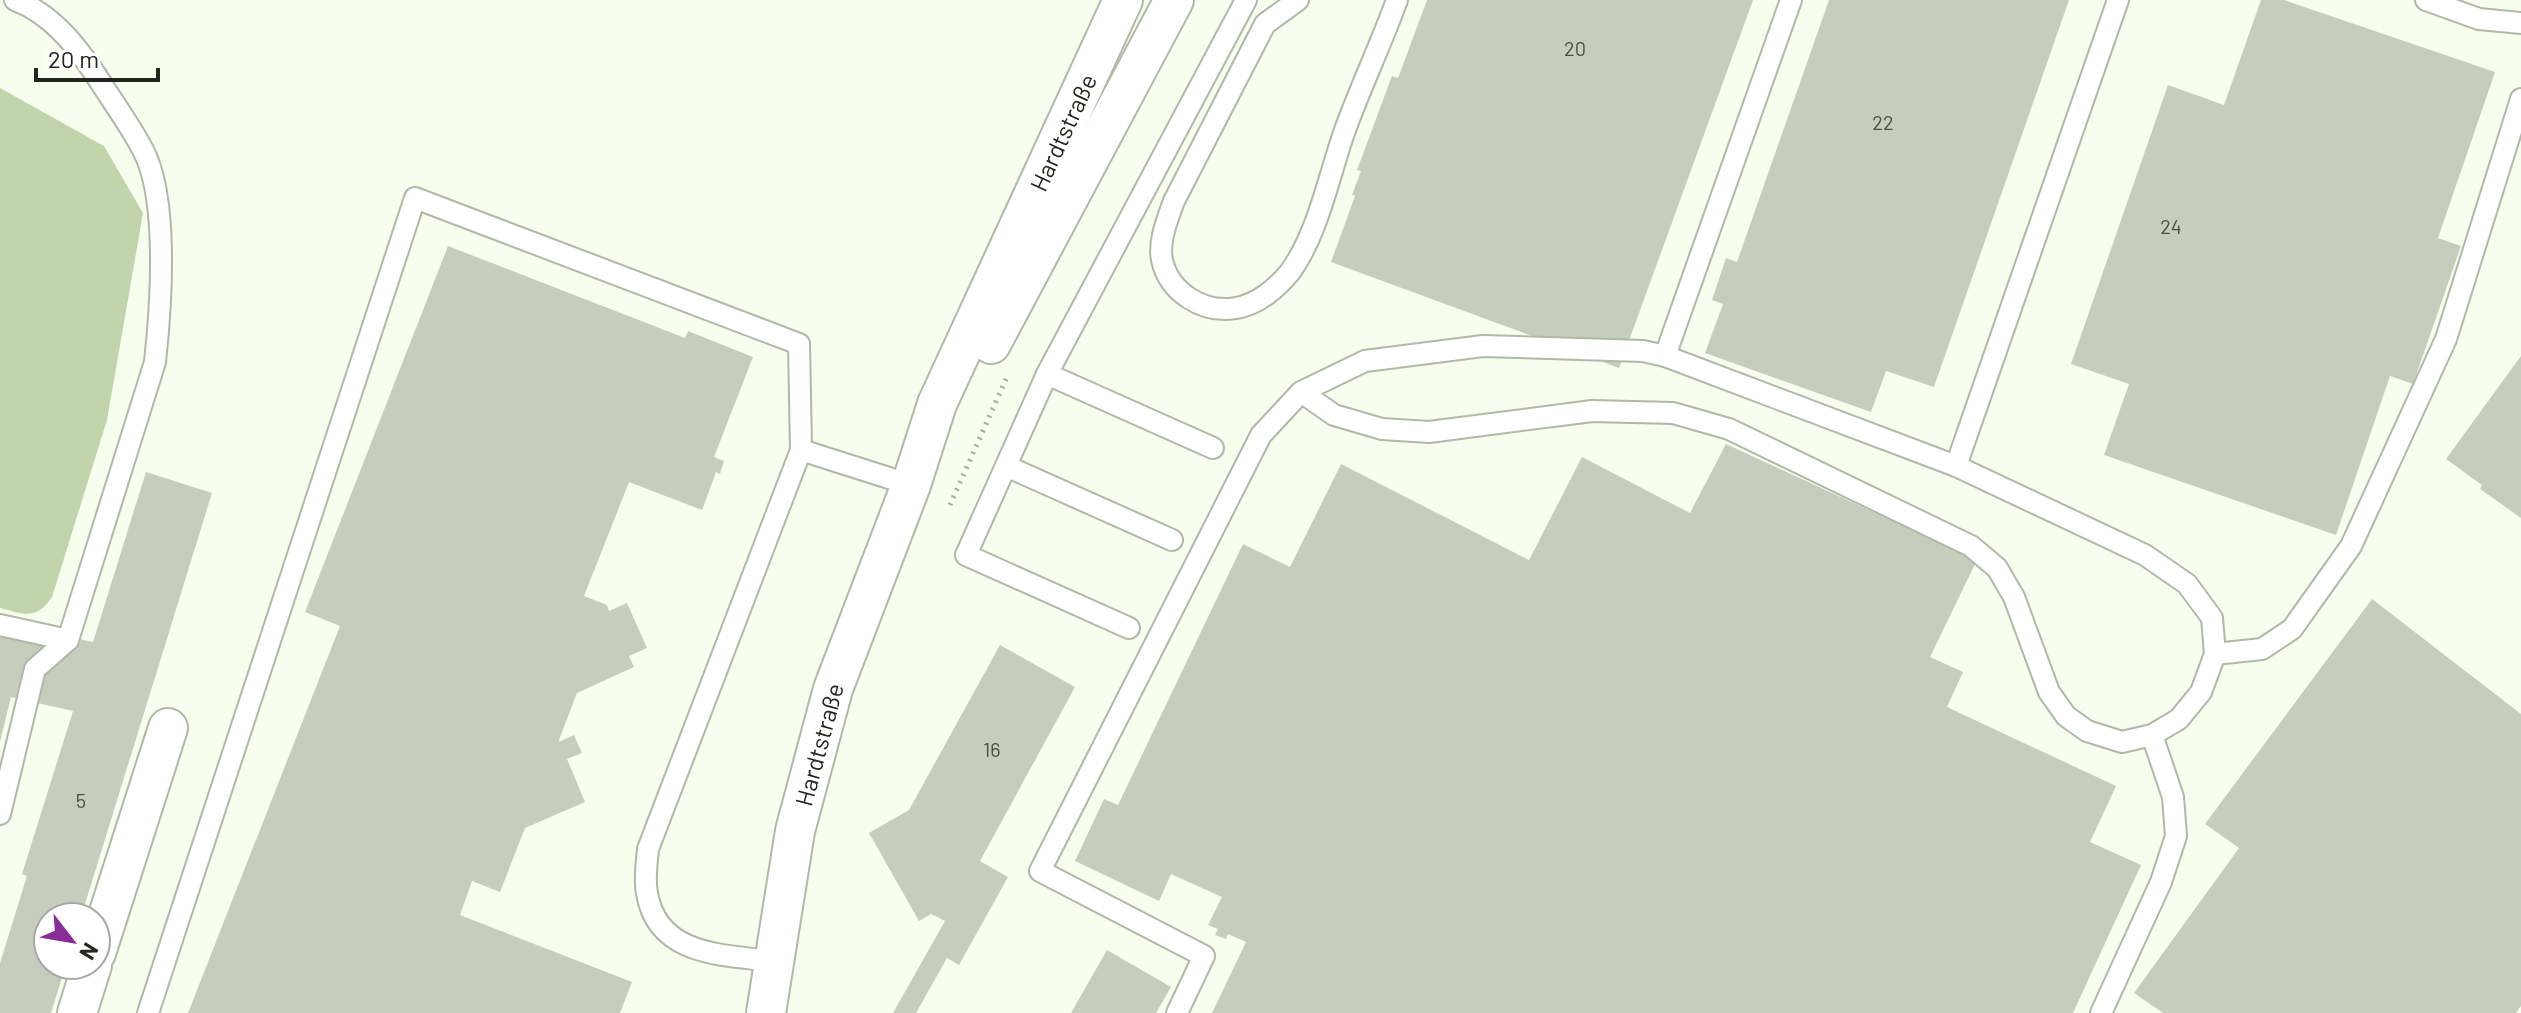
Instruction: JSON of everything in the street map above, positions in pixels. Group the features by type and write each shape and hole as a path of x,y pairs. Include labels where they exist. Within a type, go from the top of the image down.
{"street":[{"name":"Hardtstraße","path":"766,1013 795,831 833,689 911,485 937,404 1123,0"},
{"name":"Hardtstraße","path":"1048,235 1154,0"},
{"name":"Hardtstraße","path":"911,485 956,411 1174,0"},
{"path":"112,903 168,728"},
{"path":"77,1013 87,981"}],"lane":[{"path":"0,814 35,669 68,640 155,362 160,316 159,211 153,177 144,152 81,53 47,17 15,0"},
{"path":"1129,628 966,555 1047,374 1246,0"},
{"path":"1298,0 1265,24 1174,201 1164,228 1161,257 1169,279 1186,298 1211,308 1236,308 1267,295 1290,272 1309,238 1346,128 1397,0"},
{"path":"1665,356 1791,0"},
{"path":"1956,466 2118,0"},
{"path":"2426,0 2479,19 2521,23"},
{"path":"2215,654 2262,649 2292,629 2351,546 2446,339 2521,99"},
{"path":"148,1013 415,198 799,344 801,450 648,849 647,892 657,922 679,943 704,952 773,961"},
{"path":"1177,1013 1204,956 1040,871 1261,435 1301,392 1365,361 1483,346 1643,351 1665,356 1956,466 2145,555 2187,584 2212,618 2215,654 2201,692 2179,719 2152,735 2122,742 2087,731 2066,716 2049,692 2014,597 1997,568 1971,546 1729,429 1673,413 1592,411 1429,432 1382,429 1334,415 1301,392"},
{"path":"1047,374 1213,448"},
{"path":"801,450 911,485"},
{"path":"1006,466 1172,540"},
{"path":"0,625 68,640"},
{"path":"2101,1013 2161,882 2176,836 2173,797 2152,735"}],"green space":[{"path":"0,88 104,146 143,213 107,420 52,597 40,610 29,614 0,608"}],"building":[{"path":"1427,0 1753,0 1619,368 1331,262 1355,196 1352,195 1361,171 1357,170 1392,76 1398,78"},
{"path":"1829,0 2069,0 1934,387 1886,371 1871,412 1705,353 1723,304 1712,300 1726,258 1737,262"},
{"path":"2261,0 2284,0 2495,72 2438,238 2461,246 2413,384 2390,376 2336,535 2104,455 2129,384 2071,364 2168,85 2224,105"},
{"path":"448,246 685,338 688,331 753,357 714,457 724,461 720,474 716,472 702,510 629,482 584,596 607,605 609,611 627,603 647,648 629,656 634,667 577,693 559,742 574,735 582,753 567,759 585,802 525,828 500,892 472,881 460,915 632,982 620,1013 188,1013 340,626 305,612"},
{"path":"2521,356 2521,518 2480,489 2482,485 2446,459"},
{"path":"1726,444 1977,560 1930,657 1963,672 1947,707 2116,786 2090,842 2141,865 2073,1013 1212,1013 1246,942 1228,934 1226,939 1215,935 1218,929 1208,925 1222,897 1171,874 1159,901 1075,861 1104,799 1118,805 1243,544 1290,567 1341,464 1529,560 1582,457 1690,513"},
{"path":"146,472 212,493 86,901 32,901 32,981 61,981 51,1013 0,1013 0,963 27,876 22,874 73,711 11,697 0,742 0,622 93,642"},
{"path":"2372,599 2521,714 2521,1006 2516,1013 2163,1013 2134,993 2239,848 2205,824"},
{"path":"1000,645 1075,687 980,861 1008,877 959,965 947,958 916,1013 893,1013 945,921 931,914 919,921 869,833 909,810"},
{"path":"1107,950 1171,987 1156,1013 1071,1013"}]}
